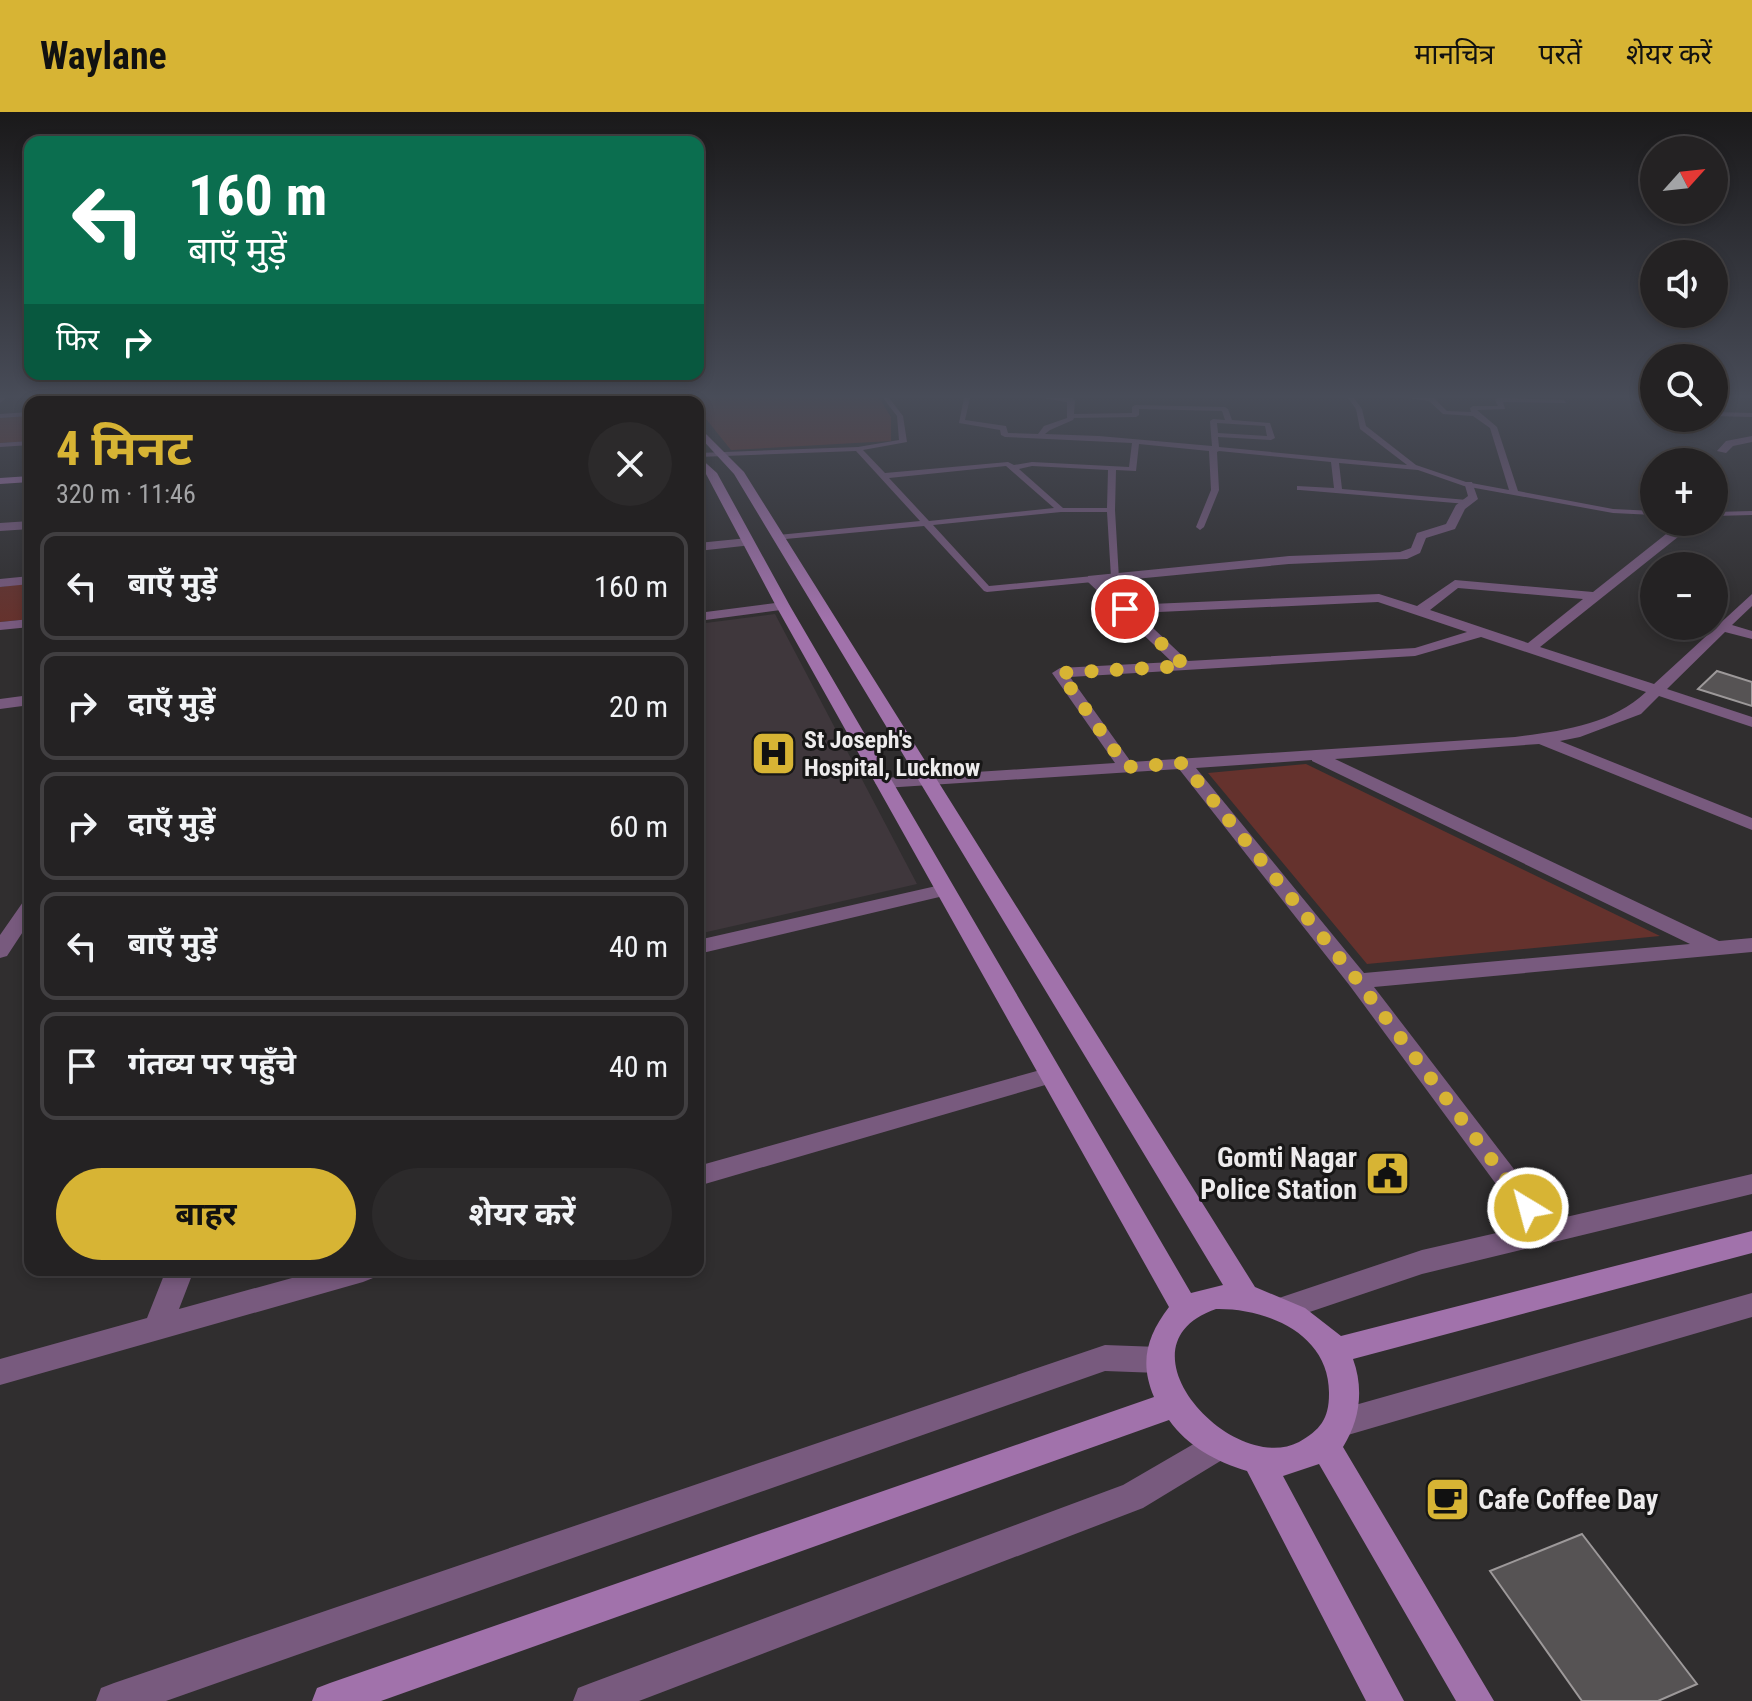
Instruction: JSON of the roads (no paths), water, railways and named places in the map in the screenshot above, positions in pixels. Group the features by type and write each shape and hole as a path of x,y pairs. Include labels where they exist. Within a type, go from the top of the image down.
{"street":[{"path":"710,472 783,606 1185,1309"},
{"path":"738,472 1246,1297"},
{"path":"0,481 24,479"},
{"path":"1093,579 1289,560 1402,556 1416,550 1421,536 1451,526 1460,507 1474,497 1468,484"},
{"path":"0,527 24,525"},
{"path":"1531,647 1672,536"},
{"path":"704,546 748,542"},
{"path":"1093,579 1185,666"},
{"path":"0,583 24,581"},
{"path":"1420,611 1455,584 1597,596"},
{"path":"1125,609 1379,598 1752,722"},
{"path":"1728,622 1752,598"},
{"path":"704,616 783,606"},
{"path":"0,626 24,624"},
{"path":"1728,628 1752,635"},
{"path":"1126,767 1060,673 1415,652 1483,631"},
{"path":"884,783 1540,739 1574,734 1635,711 1709,640"},
{"path":"0,704 24,701"},
{"path":"1540,739 1752,825"},
{"path":"1314,755 1716,948"},
{"path":"1183,763 1358,981 1547,1233"},
{"path":"704,946 945,890"},
{"path":"0,951 24,920"},
{"path":"1358,981 1752,945"},
{"path":"704,1174 1051,1075"},
{"path":"1283,1309 1422,1262 1752,1184"},
{"path":"1334,1351 1752,1242"},
{"path":"157,1328 178,1276"},
{"path":"0,1372 342,1276"},
{"path":"1476,1701 1333,1434 1346,1391 1334,1351 1283,1309 1246,1297 1216,1297 1185,1309 1167,1328 1159,1360 1165,1389 1188,1423 1216,1446 1258,1461 1291,1461 1333,1434 1752,1305"},
{"path":"114,1701 1105,1358 1159,1360"},
{"path":"330,1701 1175,1404"},
{"path":"591,1701 1132,1497 1216,1446"},
{"path":"1258,1461 1386,1701"}],"lane":[{"path":"879,472 987,589 1093,579"},
{"path":"883,476 923,472"},
{"path":"1018,472 1061,510"},
{"path":"1112,472 1116,577"},
{"path":"1200,527 1215,490 1215,472"},
{"path":"1336,472 1338,491"},
{"path":"1429,472 1468,484 1613,511 1640,512"},
{"path":"1508,472 1514,492"},
{"path":"1300,488 1467,502"},
{"path":"778,538 1061,510 1111,510"},
{"path":"1728,514 1752,513"}],"place":[{"name":"St Joseph's Hospital, Lucknow","path":"773,754"},
{"name":"Gomti Nagar Police Station","path":"1388,1173"},
{"name":"Cafe Coffee Day","path":"1447,1499"}]}
